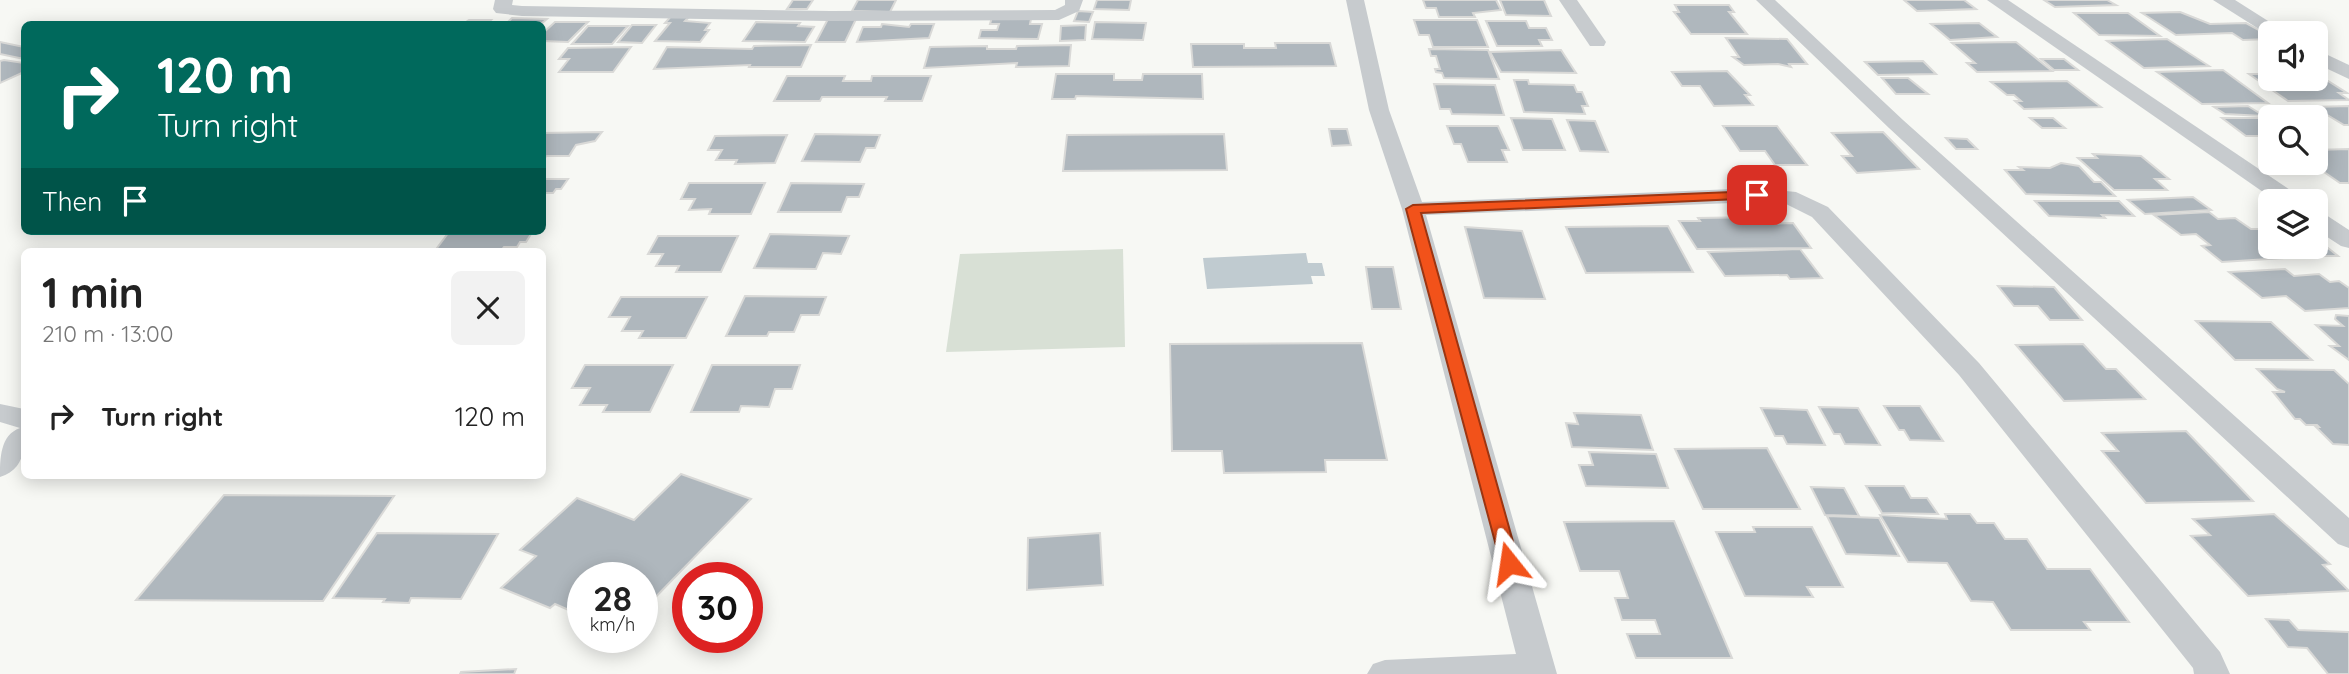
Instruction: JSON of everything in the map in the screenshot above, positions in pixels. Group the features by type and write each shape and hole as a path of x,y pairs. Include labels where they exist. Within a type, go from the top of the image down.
{"street":[{"path":"503,0 502,9 522,11 830,16 1059,15 1073,7 1074,0"},
{"path":"1355,0 1379,110 1413,209 1538,671 1385,674"},
{"path":"1568,0 1597,43"},
{"path":"1765,0 1896,124 2349,536"},
{"path":"1996,0 2273,189"},
{"path":"2222,0 2258,21"},
{"path":"2328,62 2349,73"},
{"path":"1413,209 1757,195 1788,197 1820,212 1969,369 2208,662 2211,674"},
{"path":"2328,227 2349,241"},
{"path":"0,413 21,419"},
{"path":"0,467 21,441"}],"shaded area":[{"path":"1123,249 1125,347 946,352 960,254"},
{"path":"1306,253 1308,263 1322,263 1325,276 1311,276 1313,284 1207,289 1203,258"}],"building":[{"path":"793,0 813,0 807,9 787,9"},
{"path":"858,0 896,0 890,12 852,11"},
{"path":"1097,0 1131,0 1129,10 1094,9"},
{"path":"1423,0 1496,0 1501,10 1473,13 1475,17 1439,17 1436,8 1426,8"},
{"path":"1500,0 1544,0 1551,16 1506,15"},
{"path":"1904,0 1964,0 1976,9 1917,11"},
{"path":"2044,0 2107,0 2116,5 2055,7"},
{"path":"1675,5 1729,5 1734,12 1729,12 1747,34 1691,34 1674,12 1679,12"},
{"path":"1078,11 1093,12 1089,22 1074,21"},
{"path":"2180,12 2210,24 2246,23 2258,30 2258,39 2243,40 2232,33 2176,35 2142,13"},
{"path":"2074,13 2128,13 2160,36 2099,35"},
{"path":"673,14 691,15 685,21 710,23 705,30 709,30 700,42 655,41 670,23 665,23"},
{"path":"829,17 857,17 845,42 816,42"},
{"path":"992,17 1031,19 1030,24 1042,24 1038,39 979,38 981,30 997,30 999,24 990,24"},
{"path":"512,18 547,19 545,21 509,21"},
{"path":"1414,20 1477,20 1488,47 1433,47 1429,35 1419,35"},
{"path":"1486,21 1526,21 1529,28 1546,28 1552,40 1539,40 1542,46 1497,46"},
{"path":"555,22 588,22 568,42 546,41 546,30"},
{"path":"756,22 800,23 798,26 814,27 805,42 743,41"},
{"path":"1095,22 1146,23 1143,40 1092,39"},
{"path":"1979,23 1997,37 1950,40 1931,24"},
{"path":"882,24 909,27 911,24 934,24 929,38 857,42 863,27 881,27"},
{"path":"632,25 656,25 642,43 618,42"},
{"path":"1086,25 1085,40 1060,41 1061,26"},
{"path":"588,26 628,26 612,44 572,44"},
{"path":"1726,38 1787,39 1807,64 1789,64 1791,67 1778,64 1744,65 1733,57 1739,57"},
{"path":"2167,39 2209,66 2144,68 2107,41"},
{"path":"0,42 21,46 21,58 0,54"},
{"path":"2016,42 2052,71 1977,72 1967,63 1975,63 1952,43"},
{"path":"1275,43 1330,43 1336,66 1193,67 1191,44 1244,44 1244,48 1276,48"},
{"path":"811,45 801,67 749,67 750,65 654,69 667,47 752,49 754,46"},
{"path":"1071,45 1069,66 1016,67 1017,63 924,68 930,47 987,46 987,49 1016,49 1017,46"},
{"path":"631,47 613,72 559,72 569,59 559,59 568,48"},
{"path":"1429,49 1488,50 1499,79 1444,78 1442,73 1436,72 1435,69 1440,69 1436,56 1431,56"},
{"path":"1561,50 1576,73 1501,72 1490,52"},
{"path":"2041,59 2064,59 2078,70 2054,70"},
{"path":"0,61 21,63 21,73 0,83"},
{"path":"1923,61 1936,74 1878,75 1865,62"},
{"path":"2223,70 2268,103 2202,104 2157,72"},
{"path":"1727,71 1750,95 1745,95 1753,105 1714,106 1700,86 1682,86 1672,72"},
{"path":"1056,74 1114,74 1114,80 1142,80 1143,74 1202,74 1203,99 1076,96 1075,99 1052,99"},
{"path":"787,76 845,76 843,81 871,81 872,76 931,76 922,101 885,101 887,97 822,97 820,101 774,101"},
{"path":"1882,78 1908,78 1928,94 1896,94"},
{"path":"1514,80 1528,80 1529,84 1574,85 1577,92 1582,92 1588,106 1582,106 1585,114 1524,112"},
{"path":"2067,81 2101,107 2024,109 2015,101 2021,101 2014,95 2007,95 1991,82"},
{"path":"2328,81 2347,93 2339,93 2349,100 2288,101 2274,91 2328,91"},
{"path":"1434,84 1495,85 1504,115 1452,114 1450,109 1440,109"},
{"path":"2248,106 2258,112 2258,116 2225,114 2214,107"},
{"path":"2349,106 2349,125 2328,115 2328,107"},
{"path":"1511,118 1552,119 1565,150 1523,150"},
{"path":"2030,118 2053,118 2065,128 2042,128"},
{"path":"2222,118 2258,118 2258,136 2246,136"},
{"path":"1567,120 1595,121 1608,152 1580,151"},
{"path":"1447,126 1498,126 1509,150 1502,150 1507,162 1468,162 1461,144 1454,144"},
{"path":"1723,126 1777,126 1807,165 1775,165 1765,151 1740,151"},
{"path":"1329,129 1347,129 1351,145 1332,146"},
{"path":"602,132 595,141 576,145 569,156 546,157 546,133"},
{"path":"1883,132 1919,169 1857,173 1842,156 1852,156 1832,133"},
{"path":"815,134 880,135 875,148 866,148 860,162 802,161"},
{"path":"1224,134 1227,170 1063,171 1067,135"},
{"path":"787,135 775,163 735,164 737,160 716,160 722,150 708,150 715,136"},
{"path":"1946,138 1967,139 1977,149 1956,149"},
{"path":"2349,149 2349,183 2340,183 2328,175 2328,150"},
{"path":"2093,154 2141,156 2169,179 2155,179 2167,190 2114,190 2078,158 2097,158"},
{"path":"2061,163 2079,166 2094,182 2101,182 2115,196 2026,194 2005,170 2023,170 2019,167 2050,168"},
{"path":"546,179 568,179 561,189 556,189 553,193 546,193"},
{"path":"689,183 765,183 751,214 709,214 711,209 689,210 695,199 681,199"},
{"path":"791,183 864,184 859,197 847,197 841,212 778,212"},
{"path":"2193,197 2211,210 2145,214 2128,200"},
{"path":"2035,201 2119,201 2134,216 2049,216"},
{"path":"2209,212 2218,219 2235,218 2251,229 2258,229 2258,259 2268,259 2222,262 2202,246 2210,245 2196,234 2181,235 2154,215"},
{"path":"1759,217 1764,224 1793,223 1811,248 1697,249 1679,221 1700,221 1698,218"},
{"path":"1668,226 1693,272 1586,273 1566,227"},
{"path":"1465,227 1522,231 1545,299 1484,298"},
{"path":"770,234 849,236 841,254 823,253 816,269 754,268"},
{"path":"447,235 530,235 526,242 520,242 517,247 437,248"},
{"path":"658,236 738,236 721,272 676,272 679,266 656,266 663,254 648,254"},
{"path":"2328,248 2338,256 2328,256"},
{"path":"1800,249 1822,278 1790,279 1787,275 1725,276 1708,252"},
{"path":"1366,267 1393,267 1401,309 1372,309"},
{"path":"2285,269 2294,276 2319,274 2330,282 2339,281 2349,288 2349,308 2305,311 2286,296 2262,298 2229,272"},
{"path":"1998,286 2054,287 2082,320 2050,320 2038,306 2014,306"},
{"path":"745,296 826,297 819,315 801,315 794,332 769,332 767,336 726,336"},
{"path":"621,297 707,297 686,338 639,338 643,331 622,331 630,317 609,317"},
{"path":"2336,315 2349,316 2349,360 2330,346 2339,346 2316,325 2343,326 2335,319"},
{"path":"2196,321 2271,322 2312,360 2235,360"},
{"path":"1362,343 1387,460 1325,460 1326,472 1224,473 1222,451 1172,451 1170,344"},
{"path":"2083,344 2106,369 2116,369 2145,399 2064,401 2016,345"},
{"path":"585,365 673,365 650,412 603,412 607,405 580,405 590,388 572,388"},
{"path":"712,365 800,365 792,389 775,389 769,407 741,406 739,412 691,412"},
{"path":"2257,369 2334,370 2349,384 2349,445 2333,444 2317,425 2306,425 2300,419 2295,419 2273,392 2285,392 2277,389"},
{"path":"1884,406 1920,406 1943,441 1910,440 1904,430 1899,430"},
{"path":"1819,407 1858,408 1880,445 1845,444 1840,434 1834,434"},
{"path":"1761,408 1807,410 1825,445 1787,444 1783,436 1775,436"},
{"path":"1574,413 1641,415 1653,450 1572,447 1566,423 1578,424"},
{"path":"2186,431 2253,501 2146,503 2102,451 2118,451 2102,433"},
{"path":"1767,448 1800,509 1703,509 1675,449"},
{"path":"1589,452 1656,454 1668,488 1586,486 1579,465 1593,465"},
{"path":"681,474 751,499 690,562 672,562 672,580 658,595 658,562 567,562 567,609 555,604 550,608 501,588 536,556 520,550 577,498 634,520"},
{"path":"1866,486 1904,486 1911,498 1927,498 1938,514 1882,513"},
{"path":"1811,487 1844,488 1859,516 1825,515"},
{"path":"224,495 394,496 323,601 136,600"},
{"path":"1945,514 1970,514 1977,523 1994,523 2005,539 2027,539 2047,569 2090,569 2129,622 2084,622 2090,630 2011,630 1993,602 1971,601 1947,563 1908,562 1880,515 1947,519"},
{"path":"2274,514 2330,564 2323,565 2349,591 2248,596 2191,536 2210,535 2193,519"},
{"path":"1827,516 1879,518 1899,556 1846,554"},
{"path":"1674,521 1732,658 1636,658 1627,634 1660,634 1655,620 1622,620 1615,598 1628,598 1619,571 1580,571 1564,522"},
{"path":"1753,527 1812,527 1843,587 1807,587 1813,597 1745,596 1716,532 1755,532"},
{"path":"377,533 498,534 461,599 411,598 409,603 383,602 385,599 333,598"},
{"path":"1100,533 1103,585 1027,590 1028,538"},
{"path":"2266,619 2289,620 2298,630 2349,632 2349,674 2328,674 2307,648 2288,647"},
{"path":"516,669 514,674 460,674 461,672"}],"route":[{"path":"1509,563 1413,209 1757,195"}]}
